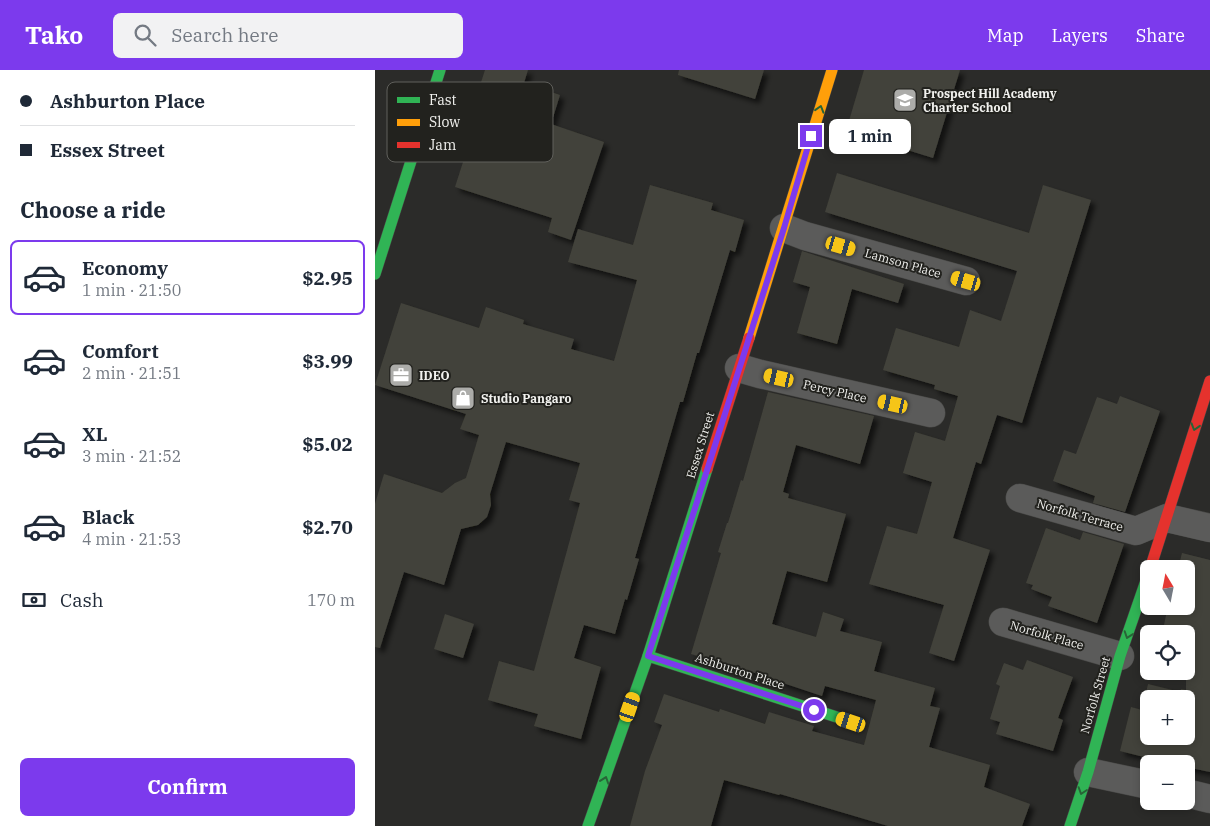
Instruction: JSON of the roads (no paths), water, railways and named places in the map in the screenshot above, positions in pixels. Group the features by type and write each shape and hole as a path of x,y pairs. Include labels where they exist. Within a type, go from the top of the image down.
{"street":[{"path":"436,82 440,70"},
{"name":"Essex Street","path":"588,826 648,656 784,228 831,70"},
{"path":"375,274 382,228 406,162"},
{"name":"Lamson Place","path":"784,228 805,236 966,281"},
{"name":"Percy Place","path":"739,368 931,413"},
{"name":"Norfolk Street","path":"1152,560 1210,381"},
{"name":"Norfolk Terrace","path":"1020,498 1136,530 1167,518"},
{"path":"1167,518 1210,528"},
{"name":"Norfolk Street","path":"1070,826 1088,772 1120,656 1140,597"},
{"name":"Norfolk Place","path":"1003,622 1120,656"},
{"name":"Ashburton Place","path":"648,656 851,722"},
{"path":"1088,772 1140,783"},
{"path":"1195,795 1210,799"}],"place":[{"name":"Prospect Hill Academy Charter School","path":"905,100"},
{"name":"IDEO","path":"401,375"},
{"name":"Studio Pangaro","path":"463,398"}]}
